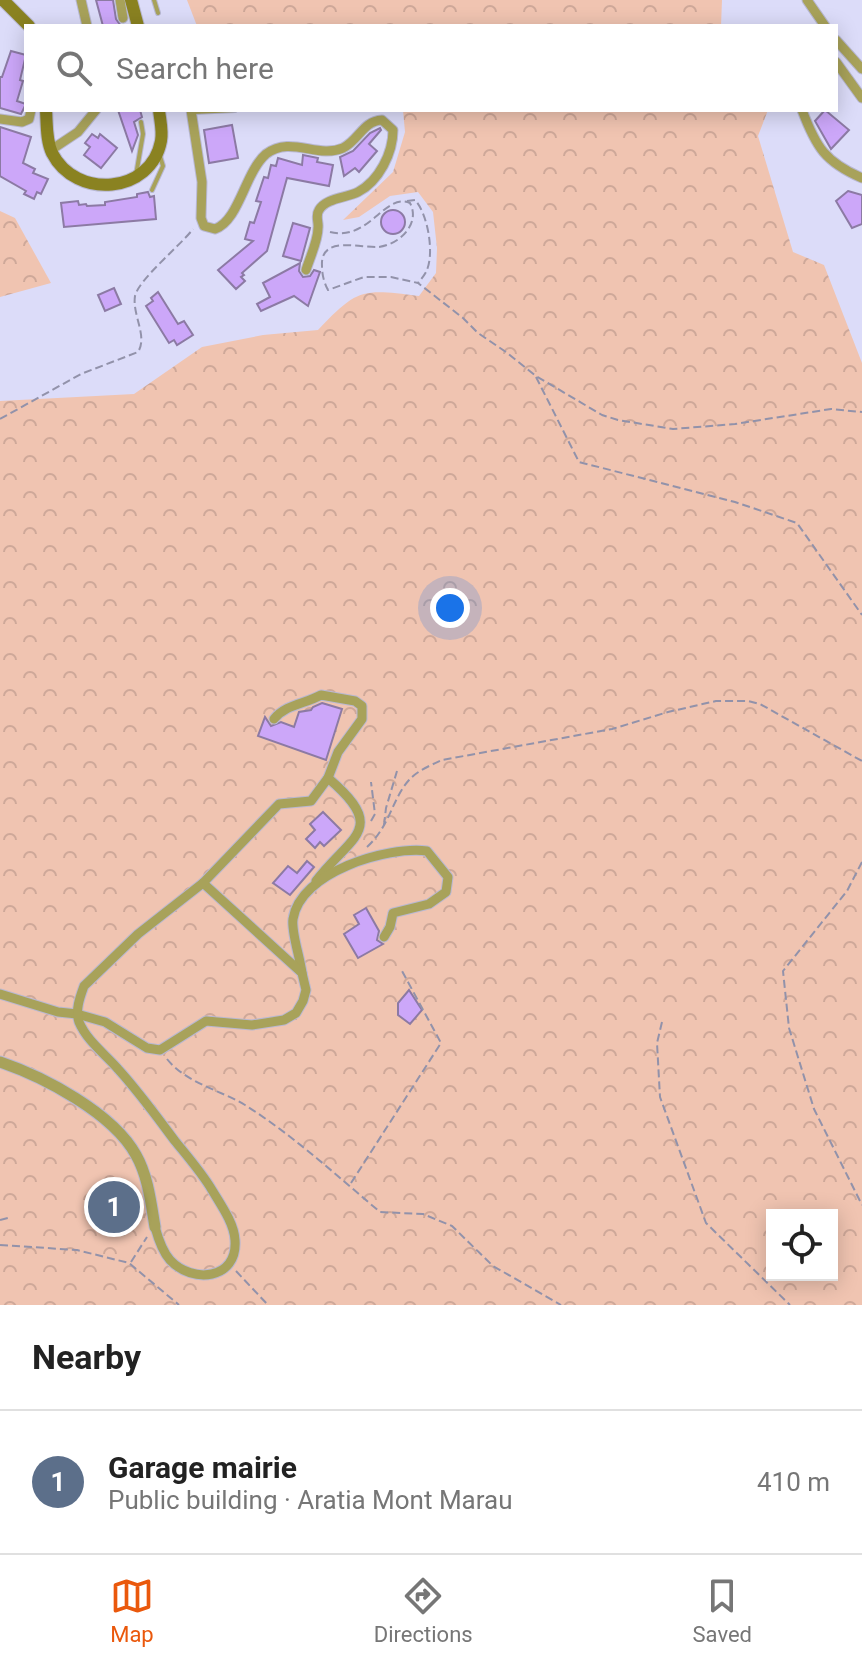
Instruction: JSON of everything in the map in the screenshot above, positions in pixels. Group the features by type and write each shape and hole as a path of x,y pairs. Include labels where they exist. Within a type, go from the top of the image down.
{"main road":[{"path":"3,0 27,24"},
{"path":"131,0 137,24"},
{"path":"46,112 51,150 71,175 95,186 107,187 135,176 150,164 161,142 159,112"}],"street":[{"path":"81,0 87,24"},
{"path":"120,0 123,18"},
{"path":"807,0 821,24"},
{"path":"838,42 862,69"},
{"path":"838,65 862,98"},
{"path":"0,119 22,122 29,119 31,112"},
{"path":"51,150 78,132 94,112"},
{"path":"191,112 202,182 201,218 209,229 221,227 228,219 256,166 274,149 287,145 336,150 355,139 374,120 389,124 393,130 393,143 374,180 359,192 328,202 319,209 318,227 306,270"},
{"path":"803,112 818,147 826,157 838,167 862,178"},
{"path":"0,1062 21,1069 73,1097 118,1131 137,1155 159,1240 170,1259 186,1272 207,1276 221,1273 230,1264 235,1240 232,1228 210,1186 120,1071 87,1036 79,1018 84,986 138,934 203,883 279,804 311,801 328,778 338,752 362,719 362,706 355,701 321,695 288,707 274,719"},
{"path":"0,994 79,1018 105,1022 147,1048 160,1050 206,1021 252,1025 284,1020 296,1013 306,990 292,922 296,907 324,869 357,838 360,815 344,792 328,778"},
{"path":"305,894 320,881 353,864 415,849 427,851 448,877 446,892 429,904 393,913 384,937"},
{"path":"203,883 302,973"}],"lane":[{"path":"154,0 158,13"},
{"path":"135,176 143,134 141,122"},
{"path":"152,190 163,166 157,151"}],"path":[{"path":"318,227 335,234 356,231 390,205 415,200 421,206 428,229 428,270 418,283"},
{"path":"406,201 413,208 414,216 408,231 390,243 380,247 331,247 321,263 328,290 364,277 400,278 418,283 536,376 602,415 673,429 735,424 831,409 862,412"},
{"path":"0,419 81,374 138,352 141,335 135,311 139,284 183,241 201,218"},
{"path":"536,376 579,462 735,502 797,523 862,615"},
{"path":"363,851 384,827 408,781 442,760 612,729 716,701 760,704 862,761"},
{"path":"384,827 397,771"},
{"path":"357,838 375,814 371,782"},
{"path":"862,862 847,891 783,971 789,1028 814,1109 862,1205"},
{"path":"350,1184 441,1043 402,971"},
{"path":"662,1022 657,1043 660,1097 706,1223 790,1305"},
{"path":"160,1050 182,1074 244,1104 287,1134 380,1212 423,1214 452,1226 493,1266 561,1305"},
{"path":"0,1220 8,1218"},
{"path":"129,1263 155,1227"},
{"path":"0,1245 77,1250 129,1263 179,1305"},
{"path":"230,1264 268,1305"}],"green space":[{"path":"187,0 722,0 721,24 196,24"},
{"path":"403,112 767,112 758,136 793,252 824,265 862,363 862,1305 0,1305 0,401 134,394 202,347 263,335 318,330 343,306 362,295 385,292 419,296 436,273 437,248 433,212 418,192 390,196 359,217 343,220 393,172 405,132"},
{"path":"0,211 15,218 51,283 0,297"}],"building":[{"path":"96,0 113,0 120,24 102,24"},
{"path":"11,51 24,54 20,80 23,81 17,101 24,103 21,114 0,108 2,77"},
{"path":"119,112 141,112 142,117 134,122 138,135 132,151"},
{"path":"823,112 827,112 849,130 831,149 815,121"},
{"path":"232,125 238,158 209,163 204,130"},
{"path":"0,127 31,137 23,163 35,169 33,173 48,179 41,194 37,192 34,199 0,176"},
{"path":"380,128 369,144 377,151 359,172 355,168 344,176 340,157 353,151 370,133"},
{"path":"92,134 98,138 100,134 117,148 101,168 84,155 90,147 85,143"},
{"path":"303,155 333,165 329,186 287,178 267,251 242,273 245,281 236,289 218,270 253,241 245,239 261,202 256,201 264,177 268,178 271,165 276,166 278,158 302,165"},
{"path":"848,191 862,195 862,224 852,228 836,201"},
{"path":"148,192 150,197 154,196 156,219 64,227 61,203 78,201 79,205 105,205 105,202"},
{"path":"393,210 402,213 405,222 402,231 393,234 384,231 381,222 384,213"},
{"path":"293,223 310,228 301,261 283,256"},
{"path":"300,263 299,271 303,277 310,276 314,270 320,272 308,306 294,296 261,311 257,304 270,297 263,283"},
{"path":"114,288 121,304 105,311 98,295"},
{"path":"158,292 178,324 184,321 193,335 177,345 174,340 169,343 146,306"},
{"path":"322,703 342,709 326,760 258,736 265,717 271,726 281,722 294,727 299,712 311,710"},
{"path":"323,812 341,830 324,846 320,842 315,848 306,839 315,830 310,824"},
{"path":"307,861 314,867 290,895 273,883 288,866 297,873"},
{"path":"366,908 379,931 377,940 383,944 358,958 344,934 359,924 354,915"},
{"path":"409,990 422,1010 410,1024 398,1015 398,1003"},
{"path":"95,1193 135,1196 133,1220 93,1217"}],"place":[{"name":"Garage mairie","path":"114,1207"}]}
